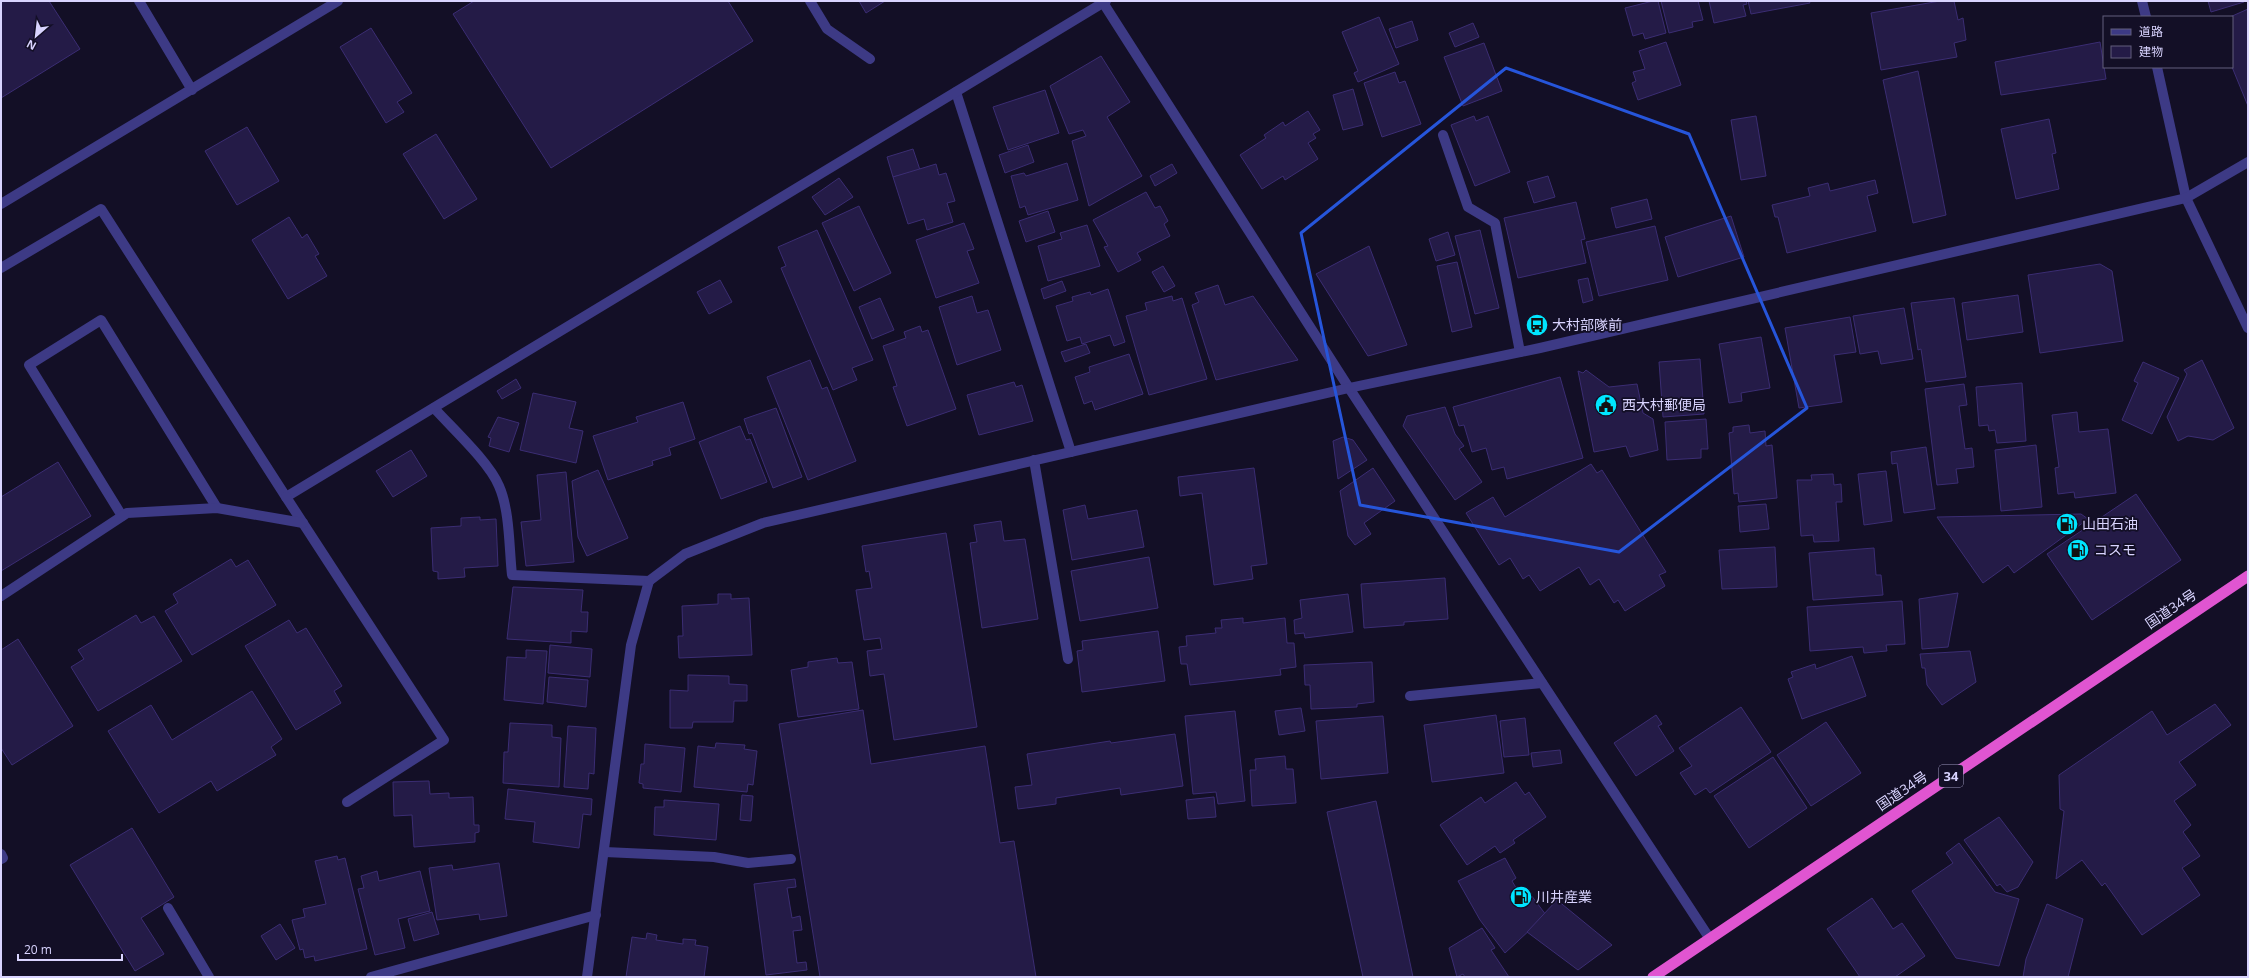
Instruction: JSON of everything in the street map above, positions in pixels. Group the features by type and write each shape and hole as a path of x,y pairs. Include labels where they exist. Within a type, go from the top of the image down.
{"highway":[{"name":"国道34号","path":"1653,977 2248,576"}],"street":[{"path":"138,1 192,90"},
{"path":"1,204 338,1"},
{"path":"810,1 827,29 870,58"},
{"path":"2142,1 2146,16"},
{"path":"286,497 1104,2 1349,388 1710,939"},
{"path":"2157,68 2186,198 2248,328"},
{"path":"956,92 1071,452"},
{"path":"1443,135 1468,207 1495,223 1520,352"},
{"path":"587,977 631,645 650,582 685,554 763,523 1349,388 1520,352 2186,198 2248,162"},
{"path":"1,268 101,209 444,740 347,802"},
{"path":"122,516 29,366 101,320 217,508"},
{"path":"434,408 488,468 499,486 504,507 512,575 650,582"},
{"path":"1034,460 1068,659"},
{"path":"1,596 127,513 217,508 303,523"},
{"path":"1410,696 1542,683"},
{"path":"604,852 714,856 748,863 791,859"},
{"path":"1,854 3,858 1,859"},
{"path":"168,908 209,977"},
{"path":"371,977 596,915"}],"highlighted area":[{"path":"1506,68 1689,134 1807,408 1619,552 1360,505 1301,233"}],"building":[{"path":"1,1 49,1 80,49 1,98"},
{"path":"474,1 728,1 753,41 551,168 453,14"},
{"path":"859,1 885,1 866,13"},
{"path":"1658,1 1666,33 1645,39 1643,33 1633,36 1625,8"},
{"path":"1661,1 1698,1 1703,20 1692,22 1693,27 1669,33"},
{"path":"1709,1 1746,1 1747,4 1743,5 1746,16 1714,23"},
{"path":"1748,1 1809,1 1810,3 1751,14"},
{"path":"1940,1 1954,1 1958,20 1963,18 1966,40 1954,43 1957,57 1881,70 1871,13"},
{"path":"2208,1 2243,1 2244,2 2211,12"},
{"path":"2248,9 2248,106 2232,68 2232,16"},
{"path":"1379,17 1399,64 1358,82 1354,73 1358,71 1342,32"},
{"path":"1412,21 1418,40 1396,48 1389,29"},
{"path":"1473,23 1479,37 1455,47 1449,33"},
{"path":"371,28 412,93 397,102 404,112 386,123 340,47"},
{"path":"1666,42 1681,85 1638,100 1632,83 1636,81 1633,72 1645,69 1639,51"},
{"path":"2100,42 2103,68 2106,79 2001,95 1995,62"},
{"path":"1484,43 1502,91 1463,106 1444,57"},
{"path":"1101,56 1130,102 1107,117 1142,176 1089,206 1072,141 1086,136 1083,130 1069,134 1050,86"},
{"path":"1918,71 1946,215 1913,223 1883,80"},
{"path":"1395,72 1399,83 1405,81 1421,124 1382,137 1364,83"},
{"path":"1353,89 1363,125 1343,130 1333,95"},
{"path":"1045,90 1059,133 1008,150 993,107"},
{"path":"1308,111 1320,130 1313,134 1316,138 1308,143 1318,159 1285,180 1283,176 1262,189 1240,155 1266,138 1264,135 1283,122 1285,126"},
{"path":"1474,116 1476,121 1488,116 1510,172 1475,186 1451,125"},
{"path":"1756,116 1766,176 1741,180 1731,120"},
{"path":"2049,119 2056,153 2052,154 2059,189 2016,199 2001,129"},
{"path":"247,127 279,181 237,205 205,151"},
{"path":"436,134 477,199 444,219 403,154"},
{"path":"1028,145 1034,162 1005,173 999,155"},
{"path":"913,149 920,170 893,177 887,157"},
{"path":"1067,163 1078,200 1028,215 1025,206 1020,208 1011,176 1024,173 1026,176"},
{"path":"936,164 939,175 946,173 955,201 947,203 953,222 927,230 924,219 908,224 893,177"},
{"path":"1172,164 1177,173 1155,186 1150,176"},
{"path":"1548,176 1555,197 1534,203 1527,182"},
{"path":"839,178 853,197 825,215 812,197"},
{"path":"1875,180 1878,193 1867,196 1876,231 1787,253 1778,217 1775,217 1772,205 1810,196 1808,188 1828,183 1830,191"},
{"path":"1146,192 1155,208 1160,206 1168,221 1164,224 1170,236 1137,253 1141,260 1118,272 1104,247 1108,246 1093,220"},
{"path":"1647,199 1652,219 1616,228 1611,208"},
{"path":"1576,202 1585,239 1581,240 1586,263 1518,278 1504,218"},
{"path":"859,206 891,273 854,291 822,223"},
{"path":"1048,211 1055,232 1026,242 1019,221"},
{"path":"1731,216 1744,257 1678,277 1665,237"},
{"path":"289,217 302,238 307,234 319,254 315,256 327,276 288,299 252,240"},
{"path":"964,223 974,249 967,251 979,283 936,298 916,240"},
{"path":"1087,225 1100,266 1048,281 1038,246 1062,239 1060,233"},
{"path":"1655,226 1668,280 1599,296 1586,242"},
{"path":"817,230 873,360 852,368 857,380 833,390 781,268 786,266 778,247"},
{"path":"1480,230 1499,308 1475,314 1455,236"},
{"path":"1448,232 1455,255 1436,261 1429,239"},
{"path":"1369,246 1407,345 1368,356 1316,274"},
{"path":"1457,262 1472,327 1452,332 1437,266"},
{"path":"2100,264 2112,271 2123,341 2040,353 2028,275"},
{"path":"1163,266 1175,286 1164,292 1152,272"},
{"path":"1588,278 1593,300 1583,303 1578,280"},
{"path":"720,280 732,302 709,314 697,292"},
{"path":"1062,281 1066,291 1044,299 1041,289"},
{"path":"1218,285 1225,305 1253,296 1298,360 1216,380 1192,305 1199,302 1195,293"},
{"path":"1108,289 1125,342 1114,346 1110,335 1082,344 1080,337 1067,341 1056,306 1073,301 1072,297 1090,292 1091,295"},
{"path":"2018,295 2023,332 1967,340 1962,303"},
{"path":"972,296 977,313 988,310 1001,350 957,365 939,307"},
{"path":"1172,296 1173,301 1182,298 1207,379 1149,395 1126,316 1147,310 1145,303"},
{"path":"880,298 894,330 872,339 859,307"},
{"path":"1954,298 1966,377 1926,382 1921,349 1918,350 1911,303"},
{"path":"1904,308 1913,359 1881,364 1878,351 1860,354 1853,316"},
{"path":"1850,317 1856,352 1834,355 1842,402 1799,408 1785,328"},
{"path":"920,326 922,332 928,330 956,409 907,426 893,387 897,386 883,346 906,338 904,332"},
{"path":"1761,337 1770,388 1741,393 1742,401 1729,403 1719,344"},
{"path":"1086,344 1090,353 1065,362 1061,352"},
{"path":"1129,354 1143,394 1095,410 1092,401 1084,404 1075,377 1090,372 1089,367"},
{"path":"1700,359 1704,414 1663,417 1659,362"},
{"path":"810,360 822,389 827,387 856,461 808,480 767,377"},
{"path":"2202,360 2234,428 2213,440 2188,436 2178,441 2167,417 2187,374 2184,370"},
{"path":"2143,362 2179,378 2152,434 2122,420 2138,383 2134,381"},
{"path":"1586,370 1609,387 1637,384 1643,413 1653,419 1658,450 1630,457 1626,446 1594,452 1578,371 1583,373"},
{"path":"1560,377 1583,458 1507,479 1504,467 1492,470 1486,448 1472,452 1464,425 1459,426 1453,407"},
{"path":"516,379 521,388 502,399 497,391"},
{"path":"1014,382 1016,387 1022,385 1033,421 979,435 967,395"},
{"path":"2022,383 2026,441 1997,443 1995,430 1989,431 1988,425 1979,426 1976,387"},
{"path":"1964,384 1967,405 1959,406 1965,449 1972,448 1974,467 1956,469 1958,483 1937,485 1925,389"},
{"path":"533,393 576,402 569,428 583,431 576,463 520,450"},
{"path":"683,402 695,439 669,448 671,455 652,461 653,465 608,480 593,436 638,422 636,417"},
{"path":"1445,407 1455,434 1464,446 1459,449 1482,482 1455,500 1403,426 1407,416"},
{"path":"776,408 802,477 773,488 752,433 749,434 744,419"},
{"path":"2077,412 2079,432 2108,429 2116,493 2075,498 2074,492 2058,494 2055,468 2059,467 2052,415"},
{"path":"498,417 519,423 509,452 489,446 491,438 488,437"},
{"path":"1706,419 1708,449 1701,449 1701,458 1667,460 1665,422"},
{"path":"1749,425 1750,433 1765,431 1766,446 1772,445 1777,498 1739,502 1738,493 1734,494 1729,433 1733,432 1733,427"},
{"path":"740,426 746,440 750,439 767,482 721,499 699,442"},
{"path":"1343,437 1353,440 1367,460 1338,479 1333,441"},
{"path":"2036,445 2042,507 2001,511 1995,450"},
{"path":"1926,447 1935,509 1904,513 1897,463 1892,464 1891,452"},
{"path":"411,450 427,476 393,497 376,471"},
{"path":"58,462 91,516 1,571 1,497"},
{"path":"1591,464 1597,473 1602,470 1666,572 1659,575 1665,586 1625,611 1618,600 1614,603 1599,579 1590,585 1579,567 1540,591 1529,575 1523,579 1510,558 1499,565 1466,513 1493,497 1505,517"},
{"path":"1254,468 1267,564 1251,566 1253,579 1214,585 1202,493 1180,496 1178,477"},
{"path":"1373,468 1395,501 1364,523 1371,534 1355,545 1348,536 1340,491"},
{"path":"598,470 628,538 587,556 578,537 572,481"},
{"path":"1886,471 1892,521 1864,525 1858,474"},
{"path":"566,472 574,562 526,566 521,522 541,520 537,475"},
{"path":"1833,474 1834,485 1841,484 1842,502 1836,502 1839,541 1814,542 1813,535 1801,536 1797,480 1812,480 1811,475"},
{"path":"2136,494 2181,560 2092,620 2047,554"},
{"path":"1766,504 1769,529 1740,532 1738,506"},
{"path":"1085,505 1088,519 1137,510 1144,547 1072,560 1063,510"},
{"path":"2081,514 2088,519 2014,573 2008,565 1983,583 1937,517"},
{"path":"480,517 480,520 496,519 498,566 464,568 465,577 438,579 438,572 433,571 431,528 461,526 461,518"},
{"path":"1001,521 1004,541 1025,539 1038,619 982,628 970,543 977,542 974,525"},
{"path":"946,533 977,727 894,740 884,674 870,676 867,651 882,649 880,638 864,640 856,590 872,588 869,571 866,572 862,546"},
{"path":"1775,547 1777,587 1722,589 1719,550"},
{"path":"1874,548 1876,575 1881,575 1883,595 1813,600 1809,553"},
{"path":"1149,557 1158,608 1080,621 1071,571"},
{"path":"231,559 236,567 248,560 276,605 192,655 165,611 178,603 173,594"},
{"path":"1445,578 1448,619 1404,622 1404,625 1364,628 1361,584"},
{"path":"513,587 583,590 581,612 588,612 587,632 571,631 571,643 507,639"},
{"path":"1958,593 1948,647 1922,649 1919,599"},
{"path":"718,594 731,594 731,599 749,598 752,655 679,658 678,636 683,636 682,606 718,604"},
{"path":"1348,594 1353,632 1305,638 1304,633 1295,634 1294,620 1302,618 1300,600"},
{"path":"1902,601 1905,644 1886,645 1887,651 1864,653 1863,647 1810,651 1807,607"},
{"path":"136,615 141,623 154,616 182,661 98,711 71,667 84,659 78,650"},
{"path":"1243,618 1243,623 1285,618 1287,643 1294,643 1296,667 1280,669 1281,675 1190,685 1187,664 1181,664 1179,647 1187,646 1186,636 1216,633 1215,628 1222,628 1221,620"},
{"path":"289,620 297,633 306,628 342,686 334,691 341,703 296,730 245,646"},
{"path":"1158,631 1165,681 1082,692 1077,651 1083,650 1082,641"},
{"path":"18,639 73,726 12,765 1,748 1,650"},
{"path":"550,645 592,649 590,677 548,673"},
{"path":"526,650 547,651 543,704 504,700 507,657 526,658"},
{"path":"1970,651 1976,682 1942,705 1927,685 1925,668 1922,668 1920,654"},
{"path":"1852,656 1866,696 1802,719 1788,679 1793,677 1791,672 1815,664 1816,669"},
{"path":"837,658 838,663 852,662 859,709 798,717 791,670 808,667 808,662"},
{"path":"1372,662 1374,702 1357,704 1357,707 1311,709 1310,685 1305,685 1304,665"},
{"path":"688,675 729,676 729,684 747,685 747,701 734,701 733,722 693,722 692,728 670,728 670,690 688,691"},
{"path":"549,677 588,680 586,707 547,702"},
{"path":"252,691 282,739 271,747 276,755 217,791 211,781 159,813 108,731 151,705 172,740"},
{"path":"2215,704 2231,725 2179,762 2196,785 2174,801 2191,825 2183,832 2200,856 2182,868 2200,895 2142,935 2105,883 2102,886 2082,860 2056,879 2064,811 2060,809 2059,775 2152,711 2167,735"},
{"path":"1741,707 1771,752 1710,793 1706,788 1695,795 1680,773 1692,766 1679,748"},
{"path":"1301,708 1305,731 1279,735 1275,711"},
{"path":"863,710 871,764 985,746 1000,843 1014,841 1036,977 820,977 779,724"},
{"path":"1235,711 1245,801 1218,804 1216,792 1193,794 1185,716"},
{"path":"1496,715 1504,773 1432,782 1424,725"},
{"path":"1656,715 1662,724 1658,726 1674,751 1636,776 1614,743"},
{"path":"1383,716 1388,773 1321,779 1316,721"},
{"path":"1525,718 1529,755 1504,757 1500,721"},
{"path":"1826,722 1861,773 1811,806 1777,755"},
{"path":"510,723 552,725 552,737 561,738 559,787 503,783 504,752 508,752"},
{"path":"568,726 596,728 594,774 589,773 588,789 564,787"},
{"path":"1175,734 1183,786 1121,795 1120,788 1056,798 1056,804 1018,809 1015,787 1032,785 1027,754 1110,741 1111,743"},
{"path":"716,743 745,745 744,749 757,751 753,785 748,784 747,792 694,787 698,746 715,748"},
{"path":"645,744 685,748 681,792 643,788 643,784 639,783 641,764 644,764"},
{"path":"1560,750 1562,763 1533,767 1531,753"},
{"path":"1285,756 1286,769 1293,769 1296,803 1252,806 1250,770 1256,770 1255,759"},
{"path":"1773,757 1807,808 1749,848 1714,796"},
{"path":"429,781 430,794 449,793 449,798 473,797 474,825 479,825 479,832 475,833 475,842 414,847 412,815 394,816 393,782"},
{"path":"1516,782 1525,795 1529,792 1546,817 1513,840 1515,843 1500,853 1495,846 1467,865 1440,825 1481,797 1485,803"},
{"path":"508,789 592,799 591,815 583,814 579,848 533,842 535,822 505,819"},
{"path":"742,795 753,796 751,821 740,820"},
{"path":"1214,797 1216,817 1188,819 1186,800"},
{"path":"664,800 719,804 716,840 654,835 655,807 664,807"},
{"path":"1376,801 1413,977 1363,977 1327,812"},
{"path":"1999,817 2033,862 2018,887 2007,892 2000,884 1997,886 1964,840"},
{"path":"132,828 174,897 141,918 164,954 135,971 70,865"},
{"path":"1959,843 1995,892 2019,899 1999,966 1956,958 1912,891 1953,863 1946,853"},
{"path":"337,856 338,860 345,858 367,949 315,961 314,956 305,958 303,949 300,950 292,920 305,917 303,909 326,904 315,861"},
{"path":"1505,858 1516,878 1512,881 1521,896 1528,891 1546,915 1505,953 1480,920 1458,881"},
{"path":"499,863 507,916 480,920 479,914 437,920 429,868 452,865 453,870"},
{"path":"377,871 379,881 420,871 430,911 398,919 405,948 375,955 358,889 364,888 361,876"},
{"path":"795,879 796,887 787,888 792,918 800,916 802,930 793,931 797,963 806,962 807,970 766,975 754,884"},
{"path":"1872,898 1893,929 1902,923 1925,956 1895,977 1860,977 1827,929"},
{"path":"1557,900 1612,945 1578,970 1527,932"},
{"path":"2047,904 2083,919 2068,977 2023,977 2026,959"},
{"path":"432,912 439,934 414,941 408,919"},
{"path":"280,924 295,948 276,960 261,936"},
{"path":"1482,928 1495,948 1491,950 1509,977 1465,977 1463,974 1457,977 1449,948"},
{"path":"647,933 657,935 656,940 683,944 683,939 696,940 695,945 708,947 704,977 626,977 632,937 646,939"}],"place":[{"name":"大村部隊前","path":"1537,325"},
{"name":"西大村郵便局","path":"1606,405"},
{"name":"山田石油","path":"2067,524"},
{"name":"コスモ","path":"2078,550"},
{"name":"川井産業","path":"1521,897"}]}
